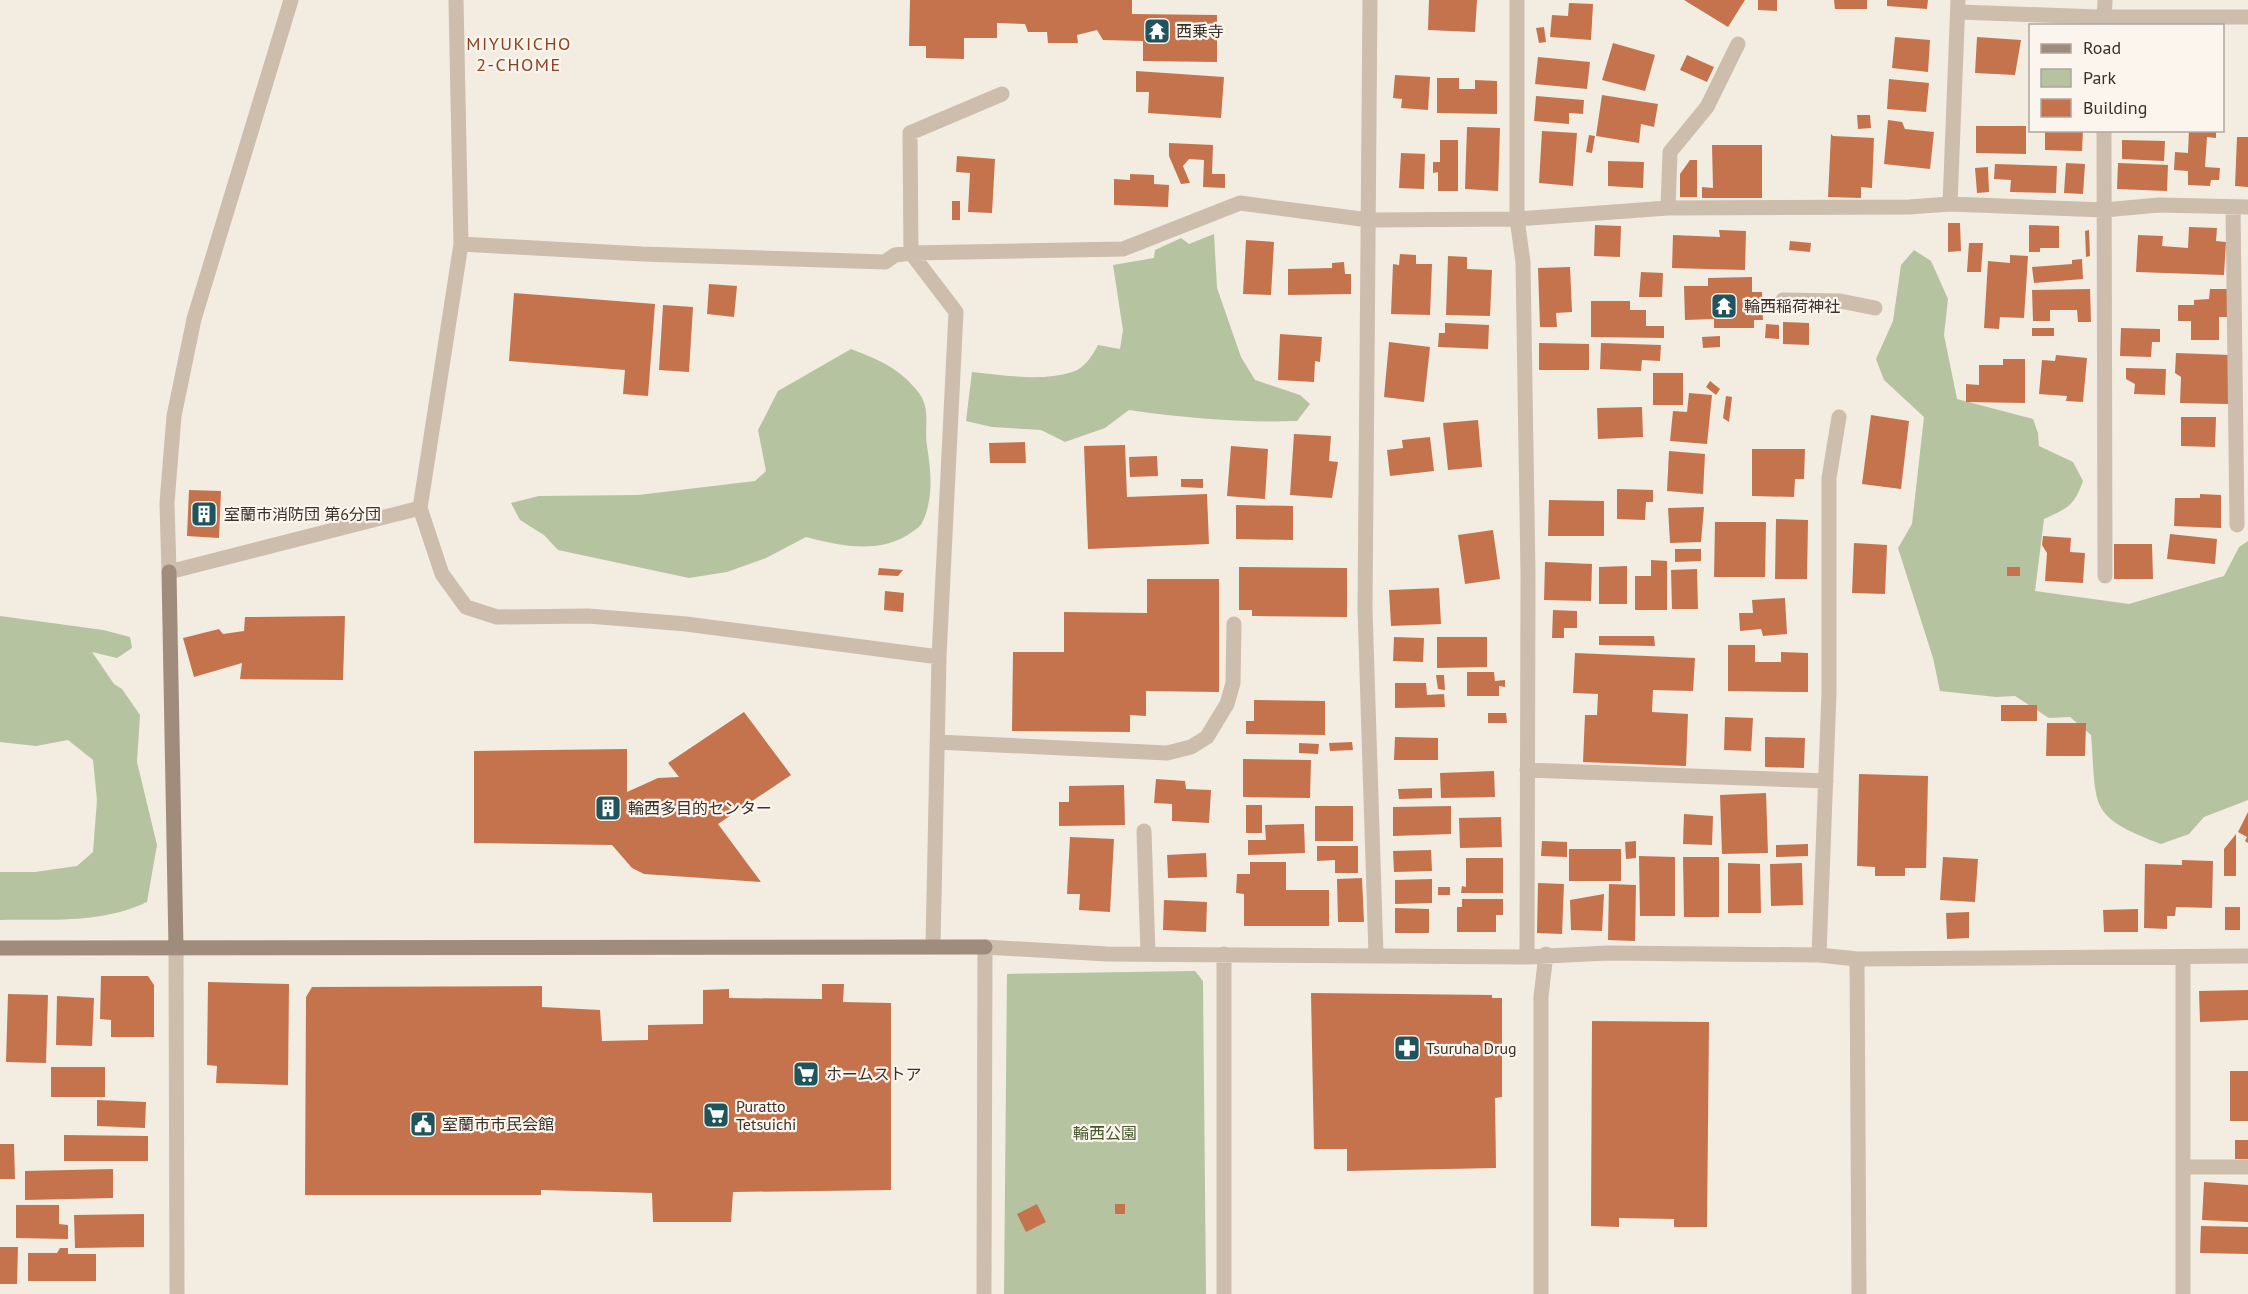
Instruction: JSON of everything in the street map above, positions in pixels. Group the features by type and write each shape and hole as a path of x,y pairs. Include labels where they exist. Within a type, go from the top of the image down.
{"street":[{"path":"177,1294 176,948 167,503 174,416 194,319 291,0"},
{"path":"456,0 461,244 420,508 442,574 466,607 497,617 588,616 675,623 939,657"},
{"path":"1370,0 1365,609 1376,955"},
{"path":"1517,0 1517,219 1523,274 1528,574 1527,957"},
{"path":"2104,21 2105,0"},
{"path":"1950,204 1959,6 2104,21 2248,17"},
{"path":"1668,208 1670,152 1707,107 1738,44"},
{"path":"933,946 939,657 956,312 911,253 910,133 1002,94"},
{"path":"2104,132 2105,576"},
{"path":"461,244 642,254 885,262 895,255 911,253 1123,249 1240,203 1369,220 1517,219 1668,208 1910,207 1950,204 2104,210 2159,206 2241,207 2237,525"},
{"path":"1783,300 1840,301 1875,308"},
{"path":"1819,955 1826,781 1829,478 1839,417"},
{"path":"169,572 420,508"},
{"path":"937,742 1167,753 1191,747 1207,736 1227,704 1233,683 1234,624"},
{"path":"1527,770 1826,781"},
{"path":"1144,831 1148,954"},
{"path":"0,948 933,946 1148,954 1527,957 1546,954 1819,955 1857,959 2248,956"},
{"path":"984,1294 985,947"},
{"path":"1224,954 1224,1294"},
{"path":"1540,1294 1541,997 1546,954"},
{"path":"2183,957 2185,1167 2183,1294"},
{"path":"1857,959 1858,1294"},
{"path":"2185,1167 2248,1167"}],"green space":[{"path":"1214,234 1217,288 1241,357 1255,380 1300,395 1310,404 1297,421 1213,419 1129,410 1105,428 1065,442 1041,430 992,427 966,421 972,372 1048,377 1081,368 1098,345 1120,349 1123,330 1113,265 1154,258 1155,250 1181,238 1189,244"},
{"path":"1914,250 1931,261 1948,299 1944,335 1957,399 2033,419 2038,433 2039,446 2073,462 2083,481 2069,505 2044,519 2035,591 2129,604 2224,576 2239,547 2248,541 2248,800 2204,817 2189,834 2161,844 2137,834 2108,816 2100,806 2096,794 2091,735 2070,717 2049,718 2015,696 1996,697 1940,691 1933,658 1898,548 1912,524 1924,417 1884,380 1876,359 1893,321 1901,265"},
{"path":"851,349 897,371 912,384 923,399 925,406 930,495 926,514 920,526 900,539 887,544 860,546 806,537 766,558 727,572 689,578 558,550 544,535 520,520 511,503 539,496 638,495 755,481 766,471 758,430 778,391"},
{"path":"0,616 103,630 130,637 132,648 117,658 92,652 114,684 122,689 140,715 137,762 157,845 147,902 112,914 93,917 56,920 0,920 0,872 35,872 77,866 93,852 97,800 93,760 68,740 36,746 0,742"},
{"name":"輪西公園","path":"1195,971 1203,981 1206,1294 1004,1294 1007,974"}],"building":[{"name":"西乗寺","path":"910,0 1132,0 1132,14 1217,15 1217,62 1143,61 1143,41 1103,40 1097,30 1077,35 1078,43 1048,43 1047,32 1028,32 1025,24 997,23 997,38 964,38 964,59 926,58 926,46 909,46"},
{"path":"1429,0 1477,0 1475,32 1428,30"},
{"path":"1684,0 1745,0 1728,27"},
{"path":"1758,0 1777,0 1777,11 1758,10"},
{"path":"1834,0 1867,0 1867,9 1835,9"},
{"path":"1887,0 1928,0 1927,9 1887,6"},
{"path":"1569,3 1593,4 1591,40 1550,37 1552,15 1568,16"},
{"path":"1544,27 1546,42 1539,43 1536,28"},
{"path":"1895,37 1930,40 1928,72 1892,68"},
{"path":"1977,37 2021,40 2015,75 1975,73"},
{"path":"1613,43 1655,55 1645,91 1602,80"},
{"path":"1687,55 1714,67 1707,82 1680,70"},
{"path":"1538,57 1590,62 1587,89 1535,84"},
{"path":"1136,71 1224,77 1221,118 1148,113 1149,92 1136,92"},
{"path":"1395,75 1430,77 1428,110 1401,108 1402,99 1393,98"},
{"path":"1437,78 1459,78 1459,89 1475,89 1475,80 1497,81 1497,114 1437,113"},
{"path":"1889,79 1929,83 1926,112 1887,109"},
{"path":"1602,95 1658,104 1654,127 1641,124 1639,143 1596,136"},
{"path":"1536,96 1584,100 1583,114 1569,113 1569,124 1534,121"},
{"path":"1857,115 1870,115 1871,128 1858,129"},
{"path":"1888,120 1902,122 1905,129 1934,132 1930,169 1884,164"},
{"path":"1976,126 2026,126 2026,154 1976,153"},
{"path":"1467,127 1500,128 1498,191 1465,189"},
{"path":"1542,131 1577,133 1573,186 1539,183"},
{"path":"2045,132 2083,132 2082,151 2045,150"},
{"path":"2189,132 2216,132 2216,138 2207,137 2205,167 2220,168 2219,180 2211,180 2210,186 2188,185 2188,171 2174,170 2175,152 2188,153"},
{"path":"1831,134 1833,136 1874,138 1872,188 1861,187 1861,198 1828,197"},
{"path":"1589,135 1595,136 1592,153 1586,152"},
{"path":"2237,137 2248,137 2248,187 2235,186"},
{"path":"1440,140 1458,140 1458,191 1438,191 1438,172 1433,173 1433,162 1440,162"},
{"path":"2122,140 2165,141 2164,161 2122,159"},
{"path":"1169,143 1213,145 1212,174 1225,174 1225,188 1203,187 1204,160 1189,159 1183,166 1190,183 1181,184 1169,156"},
{"path":"1712,145 1762,145 1762,198 1702,198 1702,187 1713,188"},
{"path":"1401,153 1425,154 1424,189 1399,188"},
{"path":"957,156 995,159 992,213 968,212 970,173 956,172"},
{"path":"1690,160 1697,160 1697,197 1680,197 1680,174"},
{"path":"1608,161 1644,162 1643,188 1608,186"},
{"path":"2066,163 2085,164 2083,194 2064,193"},
{"path":"2118,163 2168,165 2167,191 2117,189"},
{"path":"1995,164 2057,166 2056,193 2010,192 2011,180 1994,179"},
{"path":"1988,167 1989,192 1977,193 1975,168"},
{"path":"1130,174 1154,175 1154,184 1169,185 1168,207 1114,205 1114,179 1130,180"},
{"path":"952,201 960,201 960,220 952,220"},
{"path":"1948,223 1960,223 1961,251 1948,252"},
{"path":"1595,225 1621,226 1620,257 1594,256"},
{"path":"2029,225 2059,226 2059,248 2040,248 2040,252 2029,252"},
{"path":"2189,227 2217,228 2216,241 2226,242 2224,275 2136,272 2138,235 2163,236 2162,246 2188,248"},
{"path":"1719,230 1746,231 1745,270 1672,268 1673,235 1720,237"},
{"path":"2089,230 2090,256 2086,257 2085,231"},
{"path":"1246,240 1274,242 1271,295 1243,294"},
{"path":"1790,241 1811,243 1810,252 1789,250"},
{"path":"1969,243 1983,243 1981,272 1967,272"},
{"path":"1400,254 1416,255 1416,264 1432,264 1430,315 1391,314 1393,264 1399,265"},
{"path":"2010,255 2028,256 2024,318 2000,317 1999,329 1984,328 1988,261 2010,263"},
{"path":"1448,256 1467,257 1467,269 1492,270 1490,316 1446,315"},
{"path":"2082,259 2083,279 2034,283 2032,267 2072,264 2072,260"},
{"path":"1344,262 1345,274 1351,274 1351,294 1288,295 1288,269 1332,268 1332,263"},
{"path":"1570,267 1572,312 1556,313 1557,327 1540,327 1538,268"},
{"path":"1641,272 1663,273 1662,297 1639,297"},
{"name":"輪西稲荷神社","path":"1752,277 1752,292 1762,292 1763,320 1754,320 1754,328 1714,328 1714,319 1685,320 1684,286 1708,286 1708,278"},
{"path":"709,284 737,286 734,317 707,314"},
{"path":"2090,289 2091,322 2078,322 2077,310 2050,310 2050,321 2033,321 2032,290"},
{"path":"2210,289 2228,289 2228,317 2219,317 2219,340 2191,340 2191,321 2178,321 2178,305 2194,305 2194,300 2209,299"},
{"path":"514,293 655,304 648,396 623,394 625,370 509,361"},
{"path":"1591,301 1630,301 1630,310 1646,310 1646,326 1664,326 1664,338 1591,337"},
{"path":"663,305 693,307 689,372 659,370"},
{"path":"1783,322 1809,323 1809,345 1783,344"},
{"path":"1445,323 1489,325 1488,349 1438,347 1439,333 1445,333"},
{"path":"1766,324 1779,325 1779,339 1765,338"},
{"path":"2032,328 2054,328 2054,336 2032,336"},
{"path":"2121,328 2160,329 2160,342 2152,342 2151,357 2120,356"},
{"path":"1280,334 1322,337 1320,362 1315,361 1314,382 1278,380"},
{"path":"1720,336 1720,347 1703,348 1702,337"},
{"path":"1389,342 1430,347 1424,402 1384,397"},
{"path":"1539,343 1589,344 1589,370 1539,370"},
{"path":"1601,343 1661,345 1660,361 1642,360 1641,371 1600,369"},
{"path":"2176,353 2230,355 2228,404 2180,403 2181,377 2175,373"},
{"path":"2056,355 2087,358 2083,402 2066,401 2067,396 2039,394 2042,360 2055,361"},
{"path":"2003,359 2025,359 2025,403 1966,402 1966,384 1979,385 1979,365 2003,365"},
{"path":"2126,368 2166,369 2165,395 2134,394 2135,384 2126,379"},
{"path":"1653,373 1683,373 1683,405 1653,405"},
{"path":"1710,381 1720,389 1716,395 1706,387"},
{"path":"1689,393 1712,395 1707,444 1670,441 1673,411 1687,412"},
{"path":"1726,396 1732,397 1729,422 1723,418"},
{"path":"1642,407 1643,437 1598,439 1597,408"},
{"path":"1871,415 1909,421 1901,489 1862,484"},
{"path":"2181,417 2216,417 2215,447 2181,446"},
{"path":"1478,420 1482,467 1448,470 1443,423"},
{"path":"1294,434 1331,436 1329,461 1338,462 1332,498 1290,495"},
{"path":"1430,437 1434,471 1390,476 1387,450 1403,448 1402,440"},
{"path":"1025,442 1026,463 990,463 989,443"},
{"path":"1125,445 1127,497 1207,494 1209,544 1088,549 1084,446"},
{"path":"1231,446 1268,449 1265,499 1227,496"},
{"path":"1752,449 1805,449 1804,479 1795,479 1794,497 1752,496"},
{"path":"1669,451 1705,454 1703,494 1667,491"},
{"path":"1157,456 1158,476 1130,477 1129,457"},
{"path":"1181,479 1203,479 1203,488 1181,487"},
{"path":"1617,489 1653,490 1653,502 1646,502 1645,520 1617,519"},
{"name":"室蘭市消防団 第6分団","path":"189,490 221,491 219,538 187,536"},
{"path":"2200,494 2221,495 2221,528 2174,526 2175,498 2200,498"},
{"path":"1549,500 1604,501 1604,536 1548,536"},
{"path":"1236,505 1293,506 1293,540 1236,539"},
{"path":"1704,507 1701,542 1670,543 1668,508"},
{"path":"1776,519 1808,520 1807,579 1775,579"},
{"path":"1715,522 1766,522 1765,577 1714,577"},
{"path":"1493,530 1500,579 1465,584 1458,535"},
{"path":"2170,534 2217,539 2215,564 2167,559"},
{"path":"2043,536 2071,538 2070,552 2085,553 2083,583 2045,581 2047,553 2042,545"},
{"path":"1854,543 1887,545 1885,594 1852,593"},
{"path":"2114,544 2152,544 2153,579 2114,579"},
{"path":"1675,549 1701,549 1701,561 1675,562"},
{"path":"1651,560 1667,561 1667,610 1635,610 1635,576 1651,576"},
{"path":"1545,562 1592,564 1591,601 1544,600"},
{"path":"1627,566 1627,604 1599,604 1599,567"},
{"path":"1239,567 1347,568 1347,617 1252,616 1252,610 1239,610"},
{"path":"2007,567 2020,567 2020,576 2007,576"},
{"path":"879,568 903,570 898,576 878,575"},
{"path":"1697,569 1698,609 1672,609 1671,570"},
{"path":"1147,579 1219,579 1219,692 1146,691 1146,716 1130,715 1130,732 1012,731 1013,652 1064,652 1064,612 1147,613"},
{"path":"1439,588 1441,624 1391,626 1389,590"},
{"path":"885,591 904,593 903,612 884,610"},
{"path":"1785,598 1787,634 1763,636 1761,629 1740,631 1739,613 1753,613 1752,600"},
{"path":"1553,610 1577,611 1577,628 1564,628 1564,638 1552,638"},
{"path":"345,616 343,680 240,679 242,663 194,677 183,638 219,629 223,634 244,631 245,617"},
{"path":"1599,636 1654,636 1655,646 1599,645"},
{"path":"1394,637 1424,638 1423,662 1393,661"},
{"path":"1437,637 1487,637 1487,667 1437,668"},
{"path":"1728,645 1755,645 1755,662 1781,662 1781,652 1808,653 1808,692 1728,691"},
{"path":"1575,653 1695,658 1693,691 1653,690 1652,712 1688,714 1686,766 1583,762 1585,715 1597,715 1598,694 1573,693"},
{"path":"1467,672 1494,672 1495,681 1505,680 1505,687 1499,686 1499,696 1467,696"},
{"path":"1436,675 1444,675 1445,690 1438,689"},
{"path":"1395,683 1426,683 1427,695 1444,694 1445,707 1395,708"},
{"path":"1254,700 1325,701 1325,735 1246,734 1246,721 1254,721"},
{"path":"2001,705 2037,705 2037,721 2001,721"},
{"name":"輪西多目的センター","path":"744,712 791,775 718,824 761,882 644,874 632,868 612,845 474,843 474,751 627,749 627,792 658,778 679,777 668,763"},
{"path":"1488,713 1506,713 1507,723 1488,723"},
{"path":"1725,717 1753,718 1751,751 1724,750"},
{"path":"2047,723 2086,723 2085,756 2046,756"},
{"path":"1395,737 1438,738 1438,760 1394,760"},
{"path":"1765,737 1805,738 1804,768 1765,767"},
{"path":"1352,742 1353,750 1330,751 1329,743"},
{"path":"1299,743 1319,744 1318,754 1299,753"},
{"path":"1243,759 1311,760 1310,798 1243,797"},
{"path":"1494,771 1495,797 1441,798 1440,773"},
{"path":"1859,774 1928,776 1926,868 1905,868 1905,876 1875,876 1875,867 1857,866"},
{"path":"1156,779 1185,781 1186,789 1211,790 1209,823 1172,821 1172,804 1154,803"},
{"path":"1124,785 1125,825 1059,826 1059,802 1069,802 1069,786"},
{"path":"1432,788 1432,798 1399,799 1398,789"},
{"path":"1766,793 1768,853 1722,854 1720,795"},
{"path":"1246,805 1262,805 1262,833 1246,833"},
{"path":"1315,806 1353,806 1353,841 1315,841"},
{"path":"1451,806 1451,834 1393,836 1393,807"},
{"path":"2248,812 2248,843 2245,841 2247,837 2238,832"},
{"path":"1684,814 1713,816 1712,845 1683,844"},
{"path":"1501,817 1502,847 1460,848 1459,818"},
{"path":"1304,824 1305,853 1248,855 1248,840 1266,840 1265,825"},
{"path":"2236,834 2236,876 2224,876 2224,849"},
{"path":"1070,837 1114,839 1110,912 1079,910 1080,894 1067,894"},
{"path":"1542,841 1567,842 1567,857 1541,856"},
{"path":"1636,841 1636,858 1626,859 1625,842"},
{"path":"1808,844 1808,856 1776,857 1776,845"},
{"path":"1317,846 1358,846 1358,873 1335,873 1335,860 1317,861"},
{"path":"1569,849 1621,849 1621,881 1569,881"},
{"path":"1431,850 1432,871 1394,872 1393,851"},
{"path":"1206,853 1207,877 1168,878 1167,855"},
{"path":"1639,856 1675,857 1675,916 1640,916"},
{"path":"1683,857 1719,857 1719,917 1684,917"},
{"path":"1943,857 1978,859 1975,902 1940,900"},
{"path":"1466,858 1503,858 1503,893 1461,893 1462,886 1466,887"},
{"path":"2182,860 2213,861 2212,908 2176,907 2175,916 2167,916 2167,929 2144,928 2145,864 2182,865"},
{"path":"1250,862 1286,862 1286,890 1329,890 1329,926 1244,926 1244,894 1236,893 1237,874 1250,874"},
{"path":"1728,863 1760,864 1761,913 1728,913"},
{"path":"1802,863 1803,905 1771,906 1770,864"},
{"path":"1362,878 1364,922 1338,922 1337,879"},
{"path":"1432,879 1432,903 1395,904 1395,880"},
{"path":"1538,883 1564,884 1562,934 1537,933"},
{"path":"1609,884 1636,885 1635,941 1608,940"},
{"path":"1438,887 1450,887 1450,895 1438,895"},
{"path":"1604,894 1602,931 1571,930 1570,900"},
{"path":"1462,899 1503,899 1503,915 1496,915 1496,932 1457,932 1457,907 1462,907"},
{"path":"1164,900 1207,902 1206,932 1163,930"},
{"path":"2225,907 2240,907 2240,930 2225,930"},
{"path":"1395,908 1429,909 1429,933 1395,933"},
{"path":"2138,909 2138,932 2104,932 2103,910"},
{"path":"1969,912 1969,938 1947,939 1946,913"},
{"path":"101,976 148,976 154,985 154,1037 111,1037 111,1020 100,1019"},
{"path":"208,982 289,984 288,1085 216,1083 217,1066 207,1065"},
{"path":"822,984 844,984 843,1002 891,1003 891,1190 733,1192 731,1222 653,1222 652,1193 541,1190 541,1195 305,1195 306,997 312,987 542,986 542,1007 600,1010 602,1041 648,1040 648,1025 703,1024 703,990 729,989 729,998 822,999"},
{"path":"2248,990 2248,1020 2200,1022 2199,991"},
{"name":"Tsuruha Drug","path":"1311,993 1492,995 1492,998 1502,998 1502,1097 1495,1098 1496,1168 1347,1171 1347,1149 1314,1149"},
{"path":"8,994 48,995 46,1063 6,1062"},
{"path":"57,996 94,998 92,1046 56,1045"},
{"path":"1592,1021 1709,1022 1707,1227 1674,1227 1674,1219 1619,1218 1619,1227 1591,1226"},
{"path":"51,1067 105,1067 105,1097 51,1097"},
{"path":"2230,1071 2248,1071 2248,1121 2230,1121"},
{"path":"97,1100 146,1102 145,1128 97,1126"},
{"path":"64,1135 148,1136 148,1161 64,1161"},
{"path":"2235,1140 2248,1140 2248,1159 2235,1159"},
{"path":"0,1144 14,1144 15,1179 0,1179"},
{"path":"113,1169 113,1198 25,1200 25,1171"},
{"path":"2204,1182 2248,1185 2248,1222 2202,1220"},
{"path":"1037,1204 1046,1222 1026,1232 1017,1214"},
{"path":"1115,1204 1125,1204 1125,1214 1115,1214"},
{"path":"16,1205 59,1205 59,1224 68,1225 68,1239 16,1238"},
{"path":"144,1214 144,1247 75,1248 74,1215"},
{"path":"2201,1226 2248,1227 2248,1254 2200,1253"},
{"path":"0,1247 18,1247 17,1284 0,1284"},
{"path":"60,1248 68,1248 68,1254 96,1254 96,1281 28,1281 28,1253 57,1253"}],"place":[{"name":"西乗寺","path":"1157,31"},
{"name":"輪西稲荷神社","path":"1724,306"},
{"name":"室蘭市消防団 第6分団","path":"204,514"},
{"name":"輪西多目的センター","path":"608,808"},
{"name":"Tsuruha Drug","path":"1407,1048"},
{"name":"ホームストア","path":"806,1074"},
{"name":"Puratto Tetsuichi","path":"716,1115"},
{"name":"室蘭市市民会館","path":"423,1124"}],"district":[{"name":"MIYUKICHO 2-CHOME","path":"519,53"}]}
